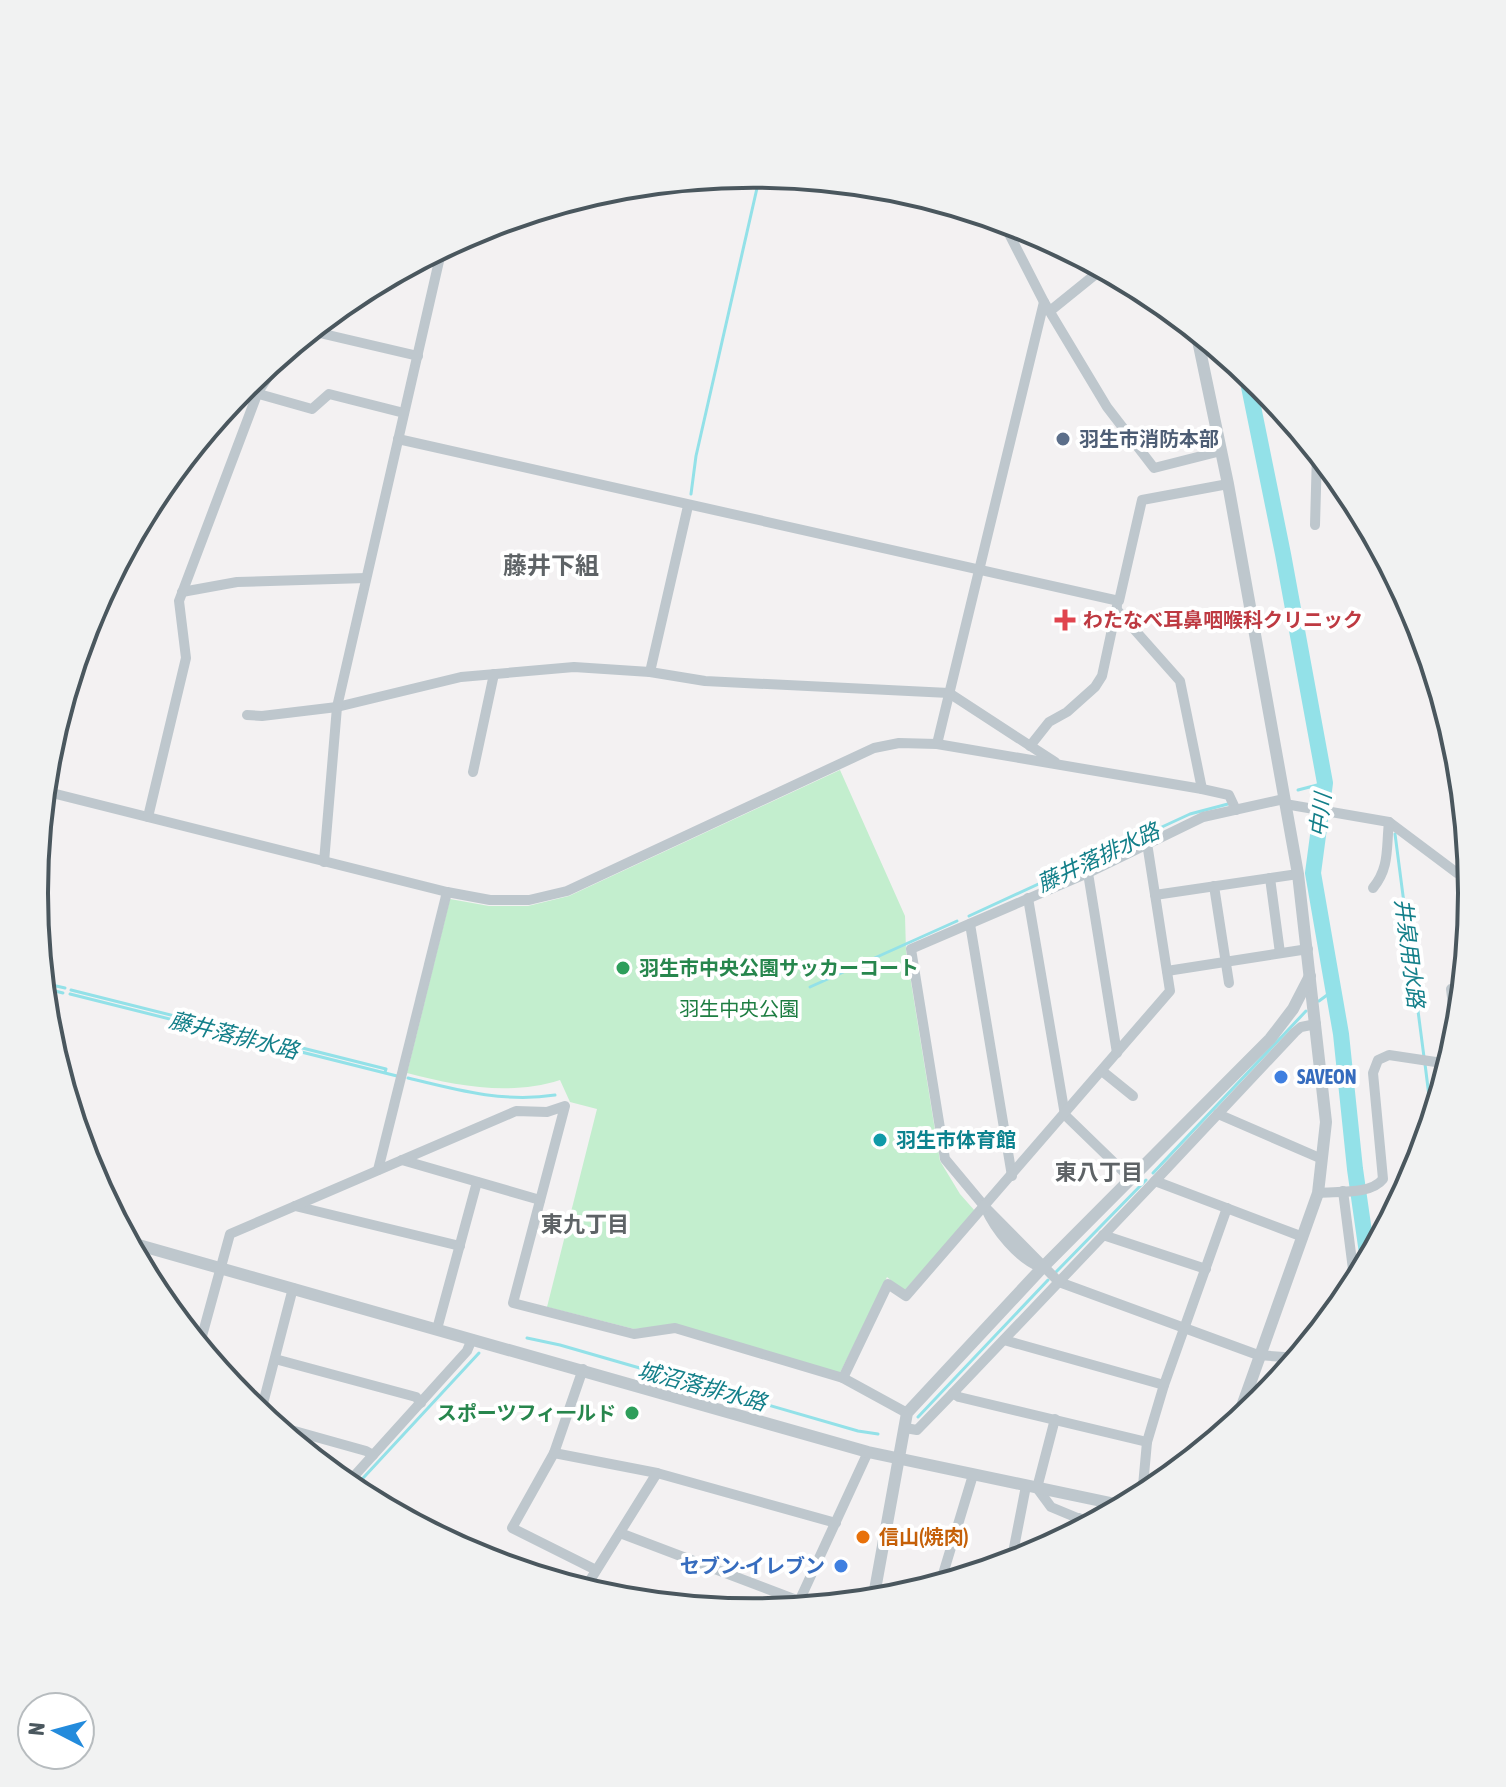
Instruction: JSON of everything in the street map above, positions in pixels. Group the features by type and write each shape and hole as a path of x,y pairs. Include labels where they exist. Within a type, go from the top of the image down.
{"street":[{"path":"1011,238 1047,307 1107,407 1154,468 1221,451"},
{"path":"324,862 337,707 439,262"},
{"path":"937,744 978,569 1047,307 1092,276"},
{"path":"324,334 418,356"},
{"path":"1200,348 1228,484 1298,874 1326,1122 1318,1193 1243,1400"},
{"path":"148,817 186,658 179,601 258,392 312,409 329,394 404,413"},
{"path":"398,439 978,569 1118,605 1180,681 1202,789"},
{"path":"1315,525 1317,470"},
{"path":"1030,746 1049,722 1086,695 1102,676 1142,500 1228,484"},
{"path":"650,672 688,506"},
{"path":"182,592 237,582 366,578"},
{"path":"247,715 337,707 461,677 574,667 650,672 705,681 949,693 1061,766"},
{"path":"473,772 494,674"},
{"path":"55,794 324,862 490,900 529,900 567,891 874,748 899,743 937,744 1202,789 1229,795 1236,810"},
{"path":"1284,1357 1258,1355 1059,1282 1030,1263 992,1222 985,1207 945,1159 911,949 1088,873 1203,817 1284,801 1389,822 1457,873"},
{"path":"1373,888 1386,865 1389,822"},
{"path":"843,1378 888,1284 906,1296 1170,991 1147,843"},
{"path":"1088,873 1117,1053"},
{"path":"1155,895 1298,874"},
{"path":"1270,878 1280,953"},
{"path":"1214,886 1229,983"},
{"path":"378,1170 447,892"},
{"path":"1028,898 1065,1115 1136,1175 1303,1237"},
{"path":"970,924 1012,1176"},
{"path":"1167,971 1308,949"},
{"path":"875,1587 907,1413 1042,1268 1270,1039 1293,1009 1310,976"},
{"path":"905,1428 917,1430 1295,1032 1301,1027 1316,1024"},
{"path":"1318,1193 1371,1188 1379,1184 1384,1175 1374,1066 1378,1060 1389,1055 1437,1062"},
{"path":"1102,1071 1133,1096"},
{"path":"203,1333 230,1234 516,1111 547,1112 565,1106 513,1303 634,1334 675,1328 843,1378 907,1413"},
{"path":"1218,1114 1322,1159"},
{"path":"402,1160 540,1200"},
{"path":"437,1329 477,1182"},
{"path":"1347,1190 1353,1263"},
{"path":"295,1206 460,1246"},
{"path":"1143,1481 1147,1442 1164,1385 1227,1208"},
{"path":"1103,1235 1206,1269"},
{"path":"142,1246 868,1452 1108,1502"},
{"path":"264,1401 293,1288"},
{"path":"355,1475 467,1351 472,1339"},
{"path":"1004,1340 1164,1385"},
{"path":"275,1359 416,1397 421,1403"},
{"path":"583,1369 554,1453 512,1528 596,1570"},
{"path":"953,1393 959,1397 1147,1442"},
{"path":"1015,1548 1031,1487 1055,1419"},
{"path":"298,1432 373,1455"},
{"path":"801,1597 868,1452"},
{"path":"554,1453 657,1473 836,1523"},
{"path":"591,1579 657,1473"},
{"path":"944,1571 973,1475"},
{"path":"1031,1487 1051,1507 1079,1518"},
{"path":"620,1533 778,1597"}],"green space":[{"name":"羽生中央公園","path":"840,770 905,916 906,951 940,1161 960,1194 975,1211 904,1291 887,1277 840,1373 676,1325 634,1329 547,1307 597,1109 570,1102 560,1080 503,1088 445,1082 407,1073 450,899 489,906 528,906 569,896"}],"waterway":[{"path":"691,494 696,456 757,188"},
{"name":"中川","path":"1250,393 1325,783 1313,873 1341,1034 1366,1243"},
{"name":"藤井落排水路","path":"1298,790 1325,783"},
{"name":"藤井落排水路","path":"969,916 1190,814 1228,804"},
{"name":"井泉用水路","path":"1395,834 1424,1057"},
{"name":"藤井落排水路","path":"810,987 957,921"},
{"path":"54,985 65,988"},
{"path":"71,990 386,1069 385,1072"},
{"name":"城沼落排水路","path":"1319,1001 1334,990"},
{"name":"藤井落排水路","path":"55,991 63,993"},
{"name":"藤井落排水路","path":"70,994 397,1076"},
{"name":"城沼落排水路","path":"1153,1173 1306,1011"},
{"name":"井泉用水路","path":"1425,1064 1429,1094"},
{"name":"藤井落排水路","path":"408,1078 499,1096 555,1095"},
{"name":"城沼落排水路","path":"1055,1273 1146,1180"},
{"name":"城沼落排水路","path":"918,1417 1048,1280"},
{"name":"城沼落排水路","path":"527,1338 878,1434"},
{"name":"城沼落排水路","path":"361,1480 479,1353"}],"place":[{"name":"羽生市消防本部","path":"1063,439"},
{"name":"わたなべ耳鼻咽喉科クリニック","path":"1065,620"},
{"name":"羽生市中央公園サッカーコート","path":"623,968"},
{"name":"SAVEON","path":"1281,1077"},
{"name":"羽生市体育館","path":"880,1140"},
{"name":"スポーツフィ一ルド","path":"632,1413"},
{"name":"信山(焼肉)","path":"863,1537"},
{"name":"セブン-イレブン","path":"841,1566"}],"district":[{"name":"藤井下組","path":"551,566"},
{"name":"東八丁目","path":"1099,1172"},
{"name":"東九丁目","path":"585,1224"}]}
